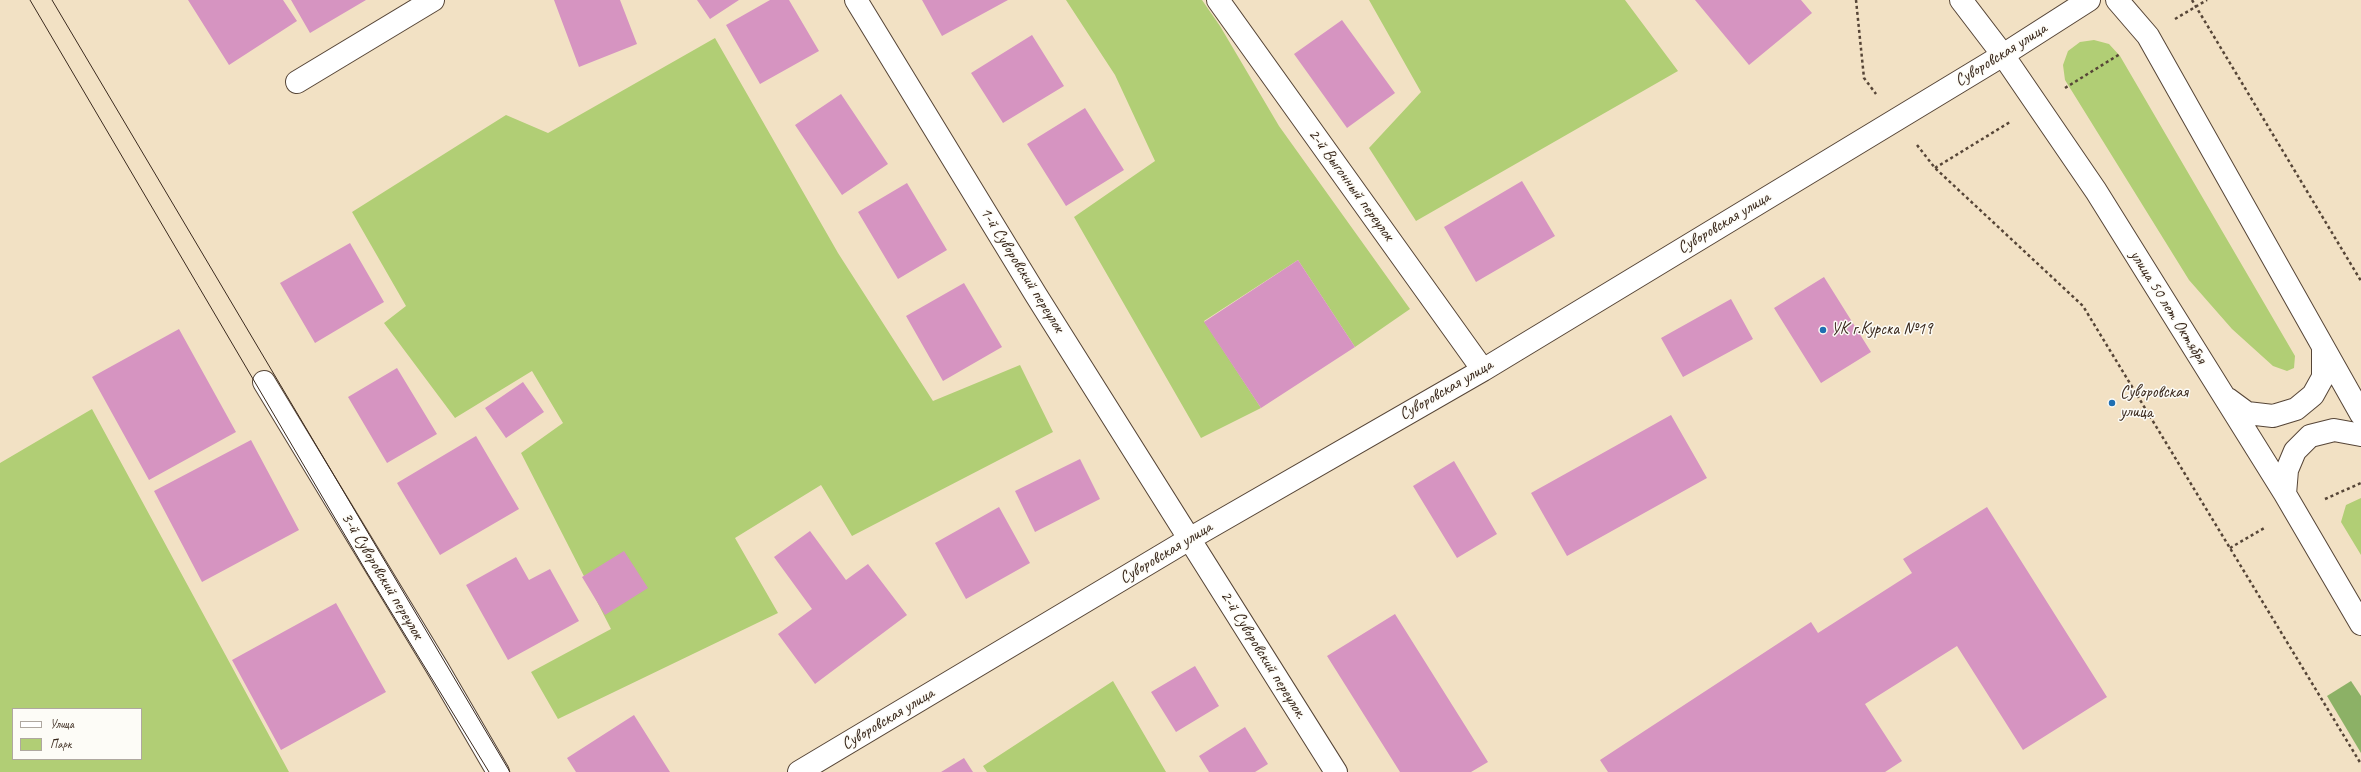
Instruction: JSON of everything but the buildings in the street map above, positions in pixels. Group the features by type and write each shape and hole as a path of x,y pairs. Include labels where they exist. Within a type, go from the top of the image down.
{"street":[{"path":"297,82 432,0"},
{"name":"1-й Суворовский переулок","path":"856,0 1036,295 1191,538"},
{"name":"2-й Выгонный переулок","path":"1218,0 1483,370"},
{"name":"улица 50 лет Октября","path":"1961,0 2003,55 2096,191 2285,494 2361,624"},
{"name":"Суворовская улица","path":"798,772 1191,538 1483,370 2003,55 2089,0"},
{"path":"2118,0 2148,36 2361,414"},
{"path":"2224,396 2247,413 2273,416 2296,409 2313,395 2323,378 2323,348"},
{"name":"3-й Суворовский переулок","path":"264,382 438,669 498,772"},
{"path":"2285,494 2289,464 2295,451 2310,436 2334,430 2361,435"},
{"name":"2-й Суворовский переулок.","path":"1191,538 1336,772"}],"path":[{"path":"1856,0 1864,78 1935,168 2083,306 2361,764"},
{"path":"2192,0 2361,281"},
{"path":"1935,168 2207,0"}],"green space":[{"path":"1066,0 1202,0 1220,26 1279,126 1410,309 1355,347 1298,260 1204,321 1261,408 1201,438 1074,217 1155,161 1115,75"},
{"path":"1369,0 1625,0 1678,71 1416,221 1369,148 1421,92"},
{"path":"715,38 838,253 933,401 1020,365 1053,432 852,536 821,485 735,538 778,613 558,719 531,672 611,629 521,453 563,423 532,371 455,418 384,323 406,306 352,212 506,115 548,133"},
{"path":"2094,40 2109,44 2120,56 2295,356 2294,368 2287,371 2273,366 2232,329 2189,280 2065,80 2063,65 2068,51 2080,42"},
{"path":"92,409 289,772 0,772 0,463"},
{"path":"2361,498 2361,555 2341,522 2346,505"},
{"path":"1113,681 1166,772 987,772 983,766"},
{"path":"2351,681 2361,696 2361,753 2327,696"}],"tram line":[{"path":"30,0 366,571 489,772"},
{"path":"52,0 510,772"}],"place":[{"name":"УК г.Курска №19","path":"1823,330"},
{"name":"Суворовская улица","path":"2112,403"}]}
